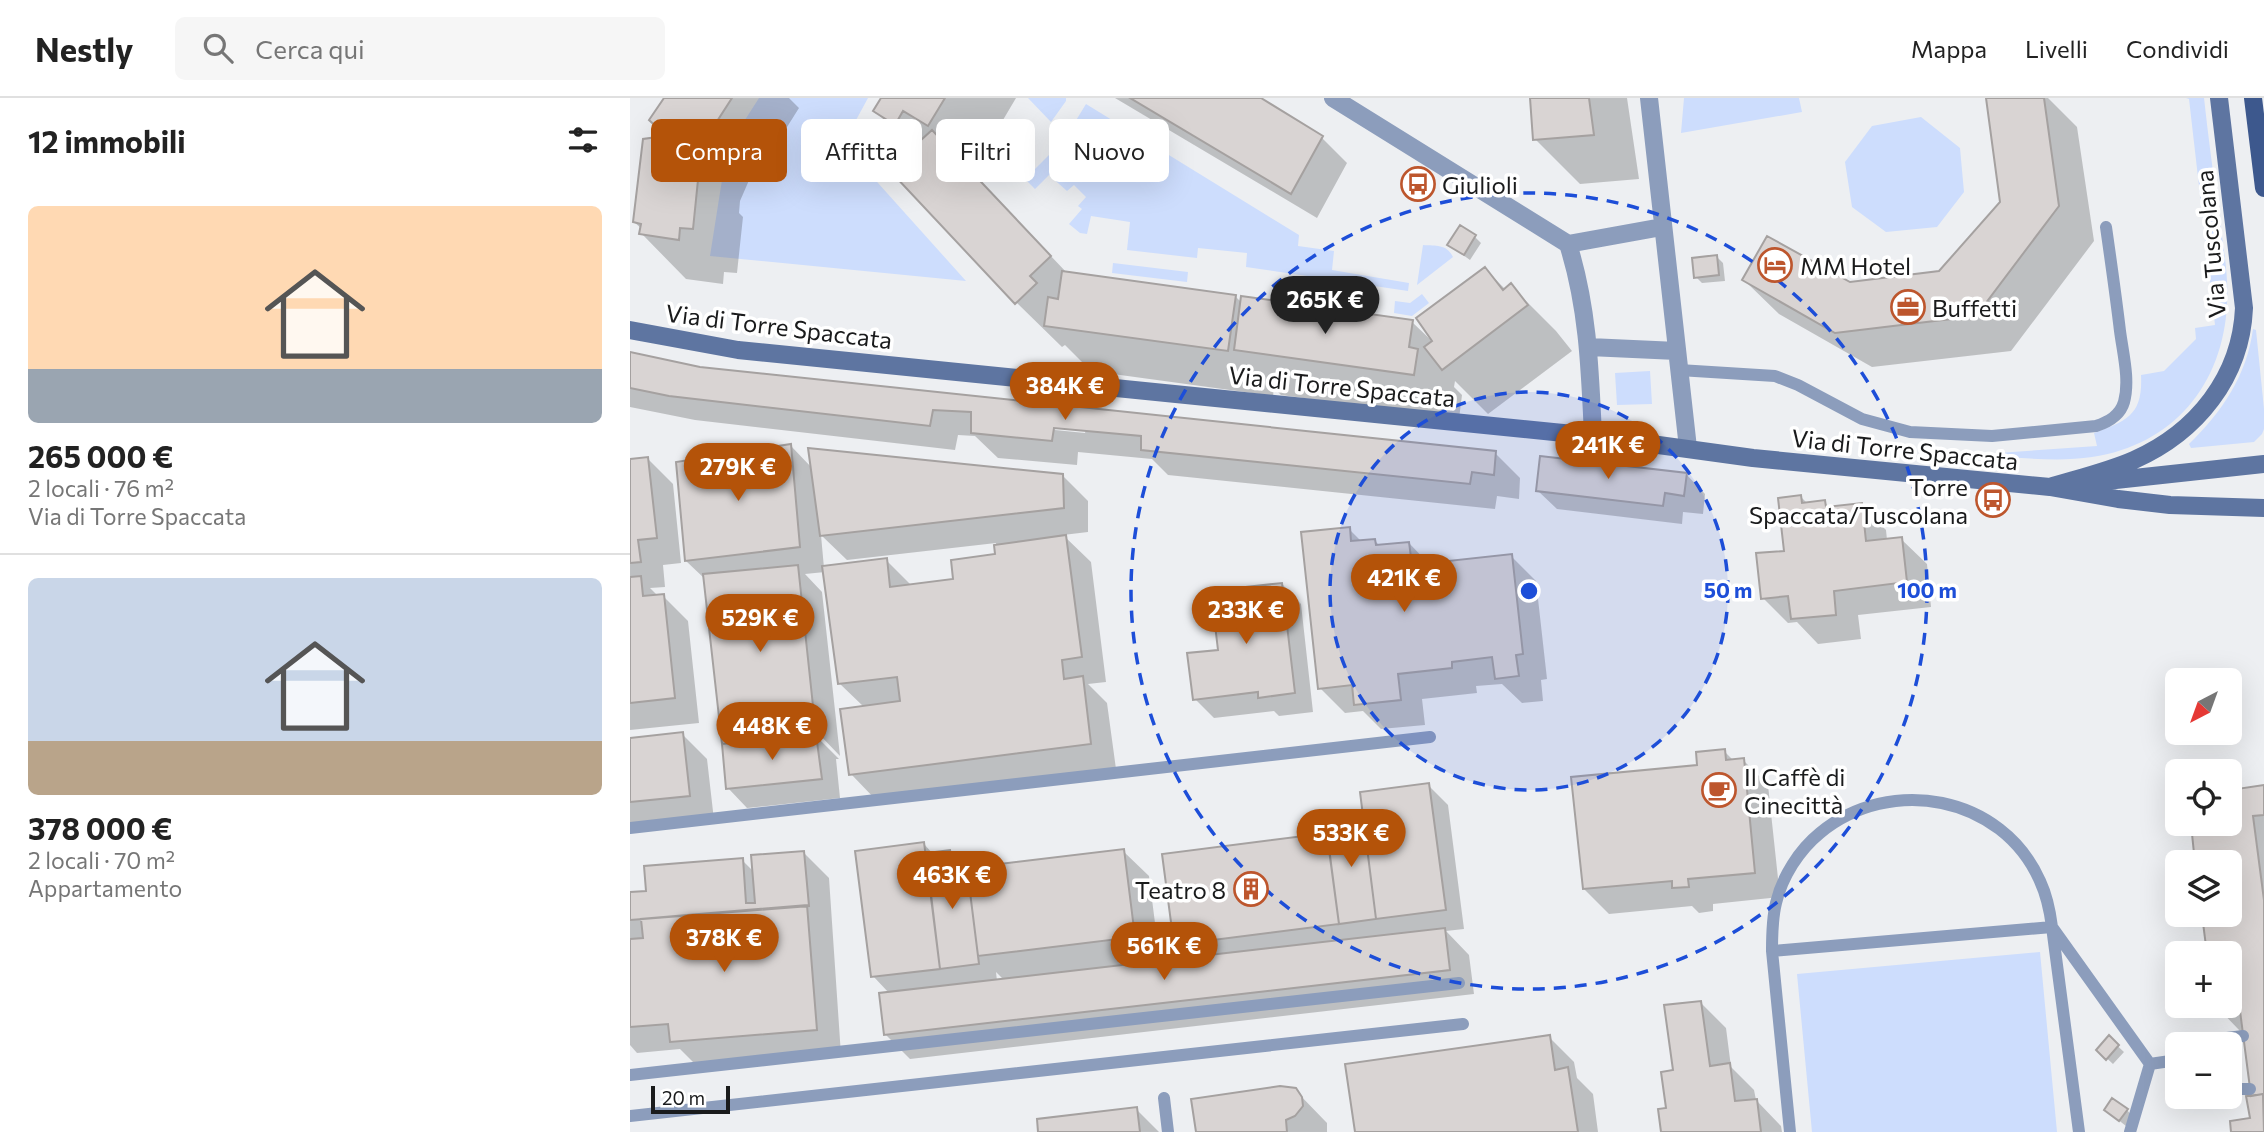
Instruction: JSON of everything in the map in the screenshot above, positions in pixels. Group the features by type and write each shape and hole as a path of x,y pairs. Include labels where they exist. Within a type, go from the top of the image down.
{"main road":[{"path":"2253,98 2264,188"}],"street":[{"path":"1333,98 1568,244 1662,227"},
{"path":"1649,98 1688,448"},
{"name":"Via Tuscolana","path":"2050,487 2131,461 2172,440 2204,410 2232,365 2240,339 2244,308 2219,98"},
{"path":"1568,244 1583,299 1589,347 1593,436"},
{"name":"Via di Torre Spaccata","path":"630,330 738,349 1593,436 1766,460 2050,487 2161,504 2264,508"},
{"path":"1589,347 1677,351"},
{"name":"Via di Torre Spaccata","path":"2050,487 2264,464"}],"lane":[{"path":"1679,370 1775,376 1798,385 1862,419 1910,432 1992,436 2096,426 2117,415 2124,405 2125,394 2126,369 2106,228"},
{"path":"630,828 1430,737"},
{"path":"1790,1132 1772,951 1776,902 1784,879 1812,839 1852,811 1899,799 1924,799 1971,811 1993,824 2011,840 2027,858 2040,880 2052,927 2079,1132"},
{"path":"1772,951 2052,927"},
{"path":"2052,927 2150,1064"},
{"path":"630,1075 1460,983"},
{"path":"630,1116 1462,1024"},
{"path":"2150,1064 2165,1062"},
{"path":"2130,1132 2150,1064"},
{"path":"2242,1089 2250,1089"},
{"path":"1164,1098 1168,1132"}],"shaded area":[{"path":"759,98 868,98 857,119 801,119 801,182 877,182 966,281 710,256 722,182 787,182 787,119 746,119"},
{"path":"1028,98 1066,98 1053,119 1049,120"},
{"path":"1684,98 1799,98 1802,112 1681,133"},
{"path":"2186,98 2204,98 2227,280 2223,333 2216,360 2204,385 2169,425 2147,439 2121,450 2092,457 2062,459 1969,455 2097,446 2094,433 2124,420 2136,407 2141,375 2164,371 2196,339 2195,328 2215,325 2189,99"},
{"path":"1086,104 1110,119 1077,119"},
{"path":"1921,117 1960,148 1964,192 1937,227 1886,232 1852,207 1845,162 1872,126"},
{"path":"1049,155 1049,175 1035,189 1028,182 1035,182 1035,169"},
{"path":"1169,155 1299,235 1298,246 1334,251 1332,270 1409,283 1408,291 1246,267 1247,253 1198,248 1197,258 1127,250 1130,222 1091,216 1087,234 1080,233 1069,224 1082,209 1078,206 1086,197 1074,185 1067,191 1057,182 1169,182"},
{"path":"1423,245 1444,248 1453,257 1417,285"},
{"path":"1113,263 1188,272 1187,282 1112,273"},
{"path":"1292,287 1366,297 1365,308 1290,298"},
{"path":"1422,294 1429,303 1412,316 1394,313 1395,301 1410,303"},
{"path":"2253,329 2256,330 2264,409 2262,434 2254,442 2191,448 2189,444 2222,406 2239,377"},
{"path":"1650,371 1652,404 1617,405 1615,373"},
{"path":"2040,952 2057,1132 1812,1132 1797,974"}],"building":[{"path":"664,98 732,98 718,119 649,120"},
{"path":"881,98 945,98 928,126 922,122 922,119 916,119 903,111 898,119 886,119 873,111"},
{"path":"1130,98 1261,98 1323,136 1291,194"},
{"path":"1530,98 1589,98 1594,135 1533,140"},
{"path":"1986,98 2044,98 2059,206 1976,316 1835,333 1742,280 1767,236 1850,282 1939,271 2000,202"},
{"path":"932,130 936,134 936,182 981,182 1051,256 1030,276 1037,283 1015,304 900,182 922,182 922,139"},
{"path":"651,138 651,182 698,182 693,229 680,228 679,240 639,234 641,224 633,222 643,139"},
{"path":"1460,225 1476,235 1464,255 1447,245"},
{"path":"1717,255 1719,275 1694,278 1692,258"},
{"path":"1485,267 1503,290 1511,283 1528,305 1442,370 1424,347 1432,341 1416,318"},
{"path":"1062,271 1236,295 1228,351 1044,326 1048,297 1058,299"},
{"path":"1241,296 1413,320 1409,347 1418,349 1414,375 1234,350"},
{"path":"630,352 700,367 1496,451 1494,475 1472,472 1470,484 1141,450 1141,436 1054,428 1052,441 971,433 971,412 933,410 930,426 669,396 630,388"},
{"path":"791,444 800,547 685,561 676,462"},
{"path":"808,448 1063,474 1064,508 820,536"},
{"path":"1540,456 1687,473 1684,496 1665,493 1663,506 1536,491"},
{"path":"648,457 657,538 638,540 641,562 630,563 630,459"},
{"path":"1801,495 1802,503 1825,500 1826,507 1862,503 1866,541 1902,537 1907,582 1834,591 1836,615 1791,619 1788,596 1761,599 1756,553 1784,551 1778,498"},
{"path":"1350,527 1351,541 1375,539 1376,545 1409,542 1412,565 1512,554 1523,654 1516,655 1519,676 1495,679 1492,657 1452,662 1452,668 1398,674 1401,700 1354,705 1352,685 1318,689 1301,532"},
{"path":"1066,535 1082,657 1062,660 1064,679 1083,676 1091,744 849,775 840,709 900,701 897,677 838,684 822,566 887,558 890,587 953,579 951,560 995,554 994,545"},
{"path":"798,565 816,734 722,744 703,574"},
{"path":"641,576 643,596 664,594 675,698 630,703 630,577"},
{"path":"1282,583 1295,693 1258,698 1258,692 1193,700 1187,653 1218,650 1211,591"},
{"path":"683,732 690,796 630,802 630,738"},
{"path":"816,734 822,779 726,789 722,744"},
{"path":"1725,749 1726,760 1744,758 1755,873 1688,879 1689,887 1672,888 1672,881 1583,889 1571,777 1697,765 1696,752"},
{"path":"1429,783 1446,910 1376,919 1360,792"},
{"path":"2264,785 2264,815 2253,816 2264,900 2264,1102 2263,1094 2251,1096 2241,1018 2242,941 2205,941 2204,927 2242,927 2242,850 2194,850 2192,836 2242,836 2242,788"},
{"path":"1363,815 1376,919 1339,924 1325,820"},
{"name":"Teatro 8","path":"1327,833 1339,924 1174,945 1162,854"},
{"path":"924,842 940,969 871,977 855,851"},
{"path":"1124,849 1135,937 978,956 967,868"},
{"path":"950,850 952,862 966,860 979,964 940,969 926,853"},
{"path":"804,851 809,906 630,920 630,892 646,891 644,866 743,858 746,903 755,903 751,855"},
{"path":"807,905 817,1030 670,1042 668,1024 630,1027 630,939 643,938 641,919"},
{"path":"1445,928 1450,970 884,1035 879,993"},
{"path":"1701,1001 1710,1066 1730,1063 1735,1101 1757,1099 1761,1132 1661,1132 1658,1109 1666,1108 1661,1072 1673,1070 1664,1005"},
{"path":"1550,1035 1555,1070 1568,1067 1578,1132 1355,1132 1345,1064"},
{"path":"2109,1035 2119,1045 2106,1060 2096,1050"},
{"path":"1280,1086 1296,1088 1302,1097 1303,1106 1295,1116 1286,1120 1287,1132 1196,1132 1191,1099"},
{"path":"2263,1094 2264,1132 2231,1132 2230,1121 2250,1118 2246,1096"},
{"path":"2112,1098 2128,1109 2119,1121 2104,1110"},
{"path":"1137,1107 1140,1132 1038,1132 1037,1119"}],"place":[{"name":"Giulioli","path":"1418,184"},
{"name":"MM Hotel","path":"1775,265"},
{"name":"Buffetti","path":"1908,307"},
{"name":"Torre Spaccata/Tuscolana","path":"1993,500"},
{"name":"Il Caffè di Cinecittà","path":"1719,790"},
{"name":"Teatro 8","path":"1251,889"}]}
